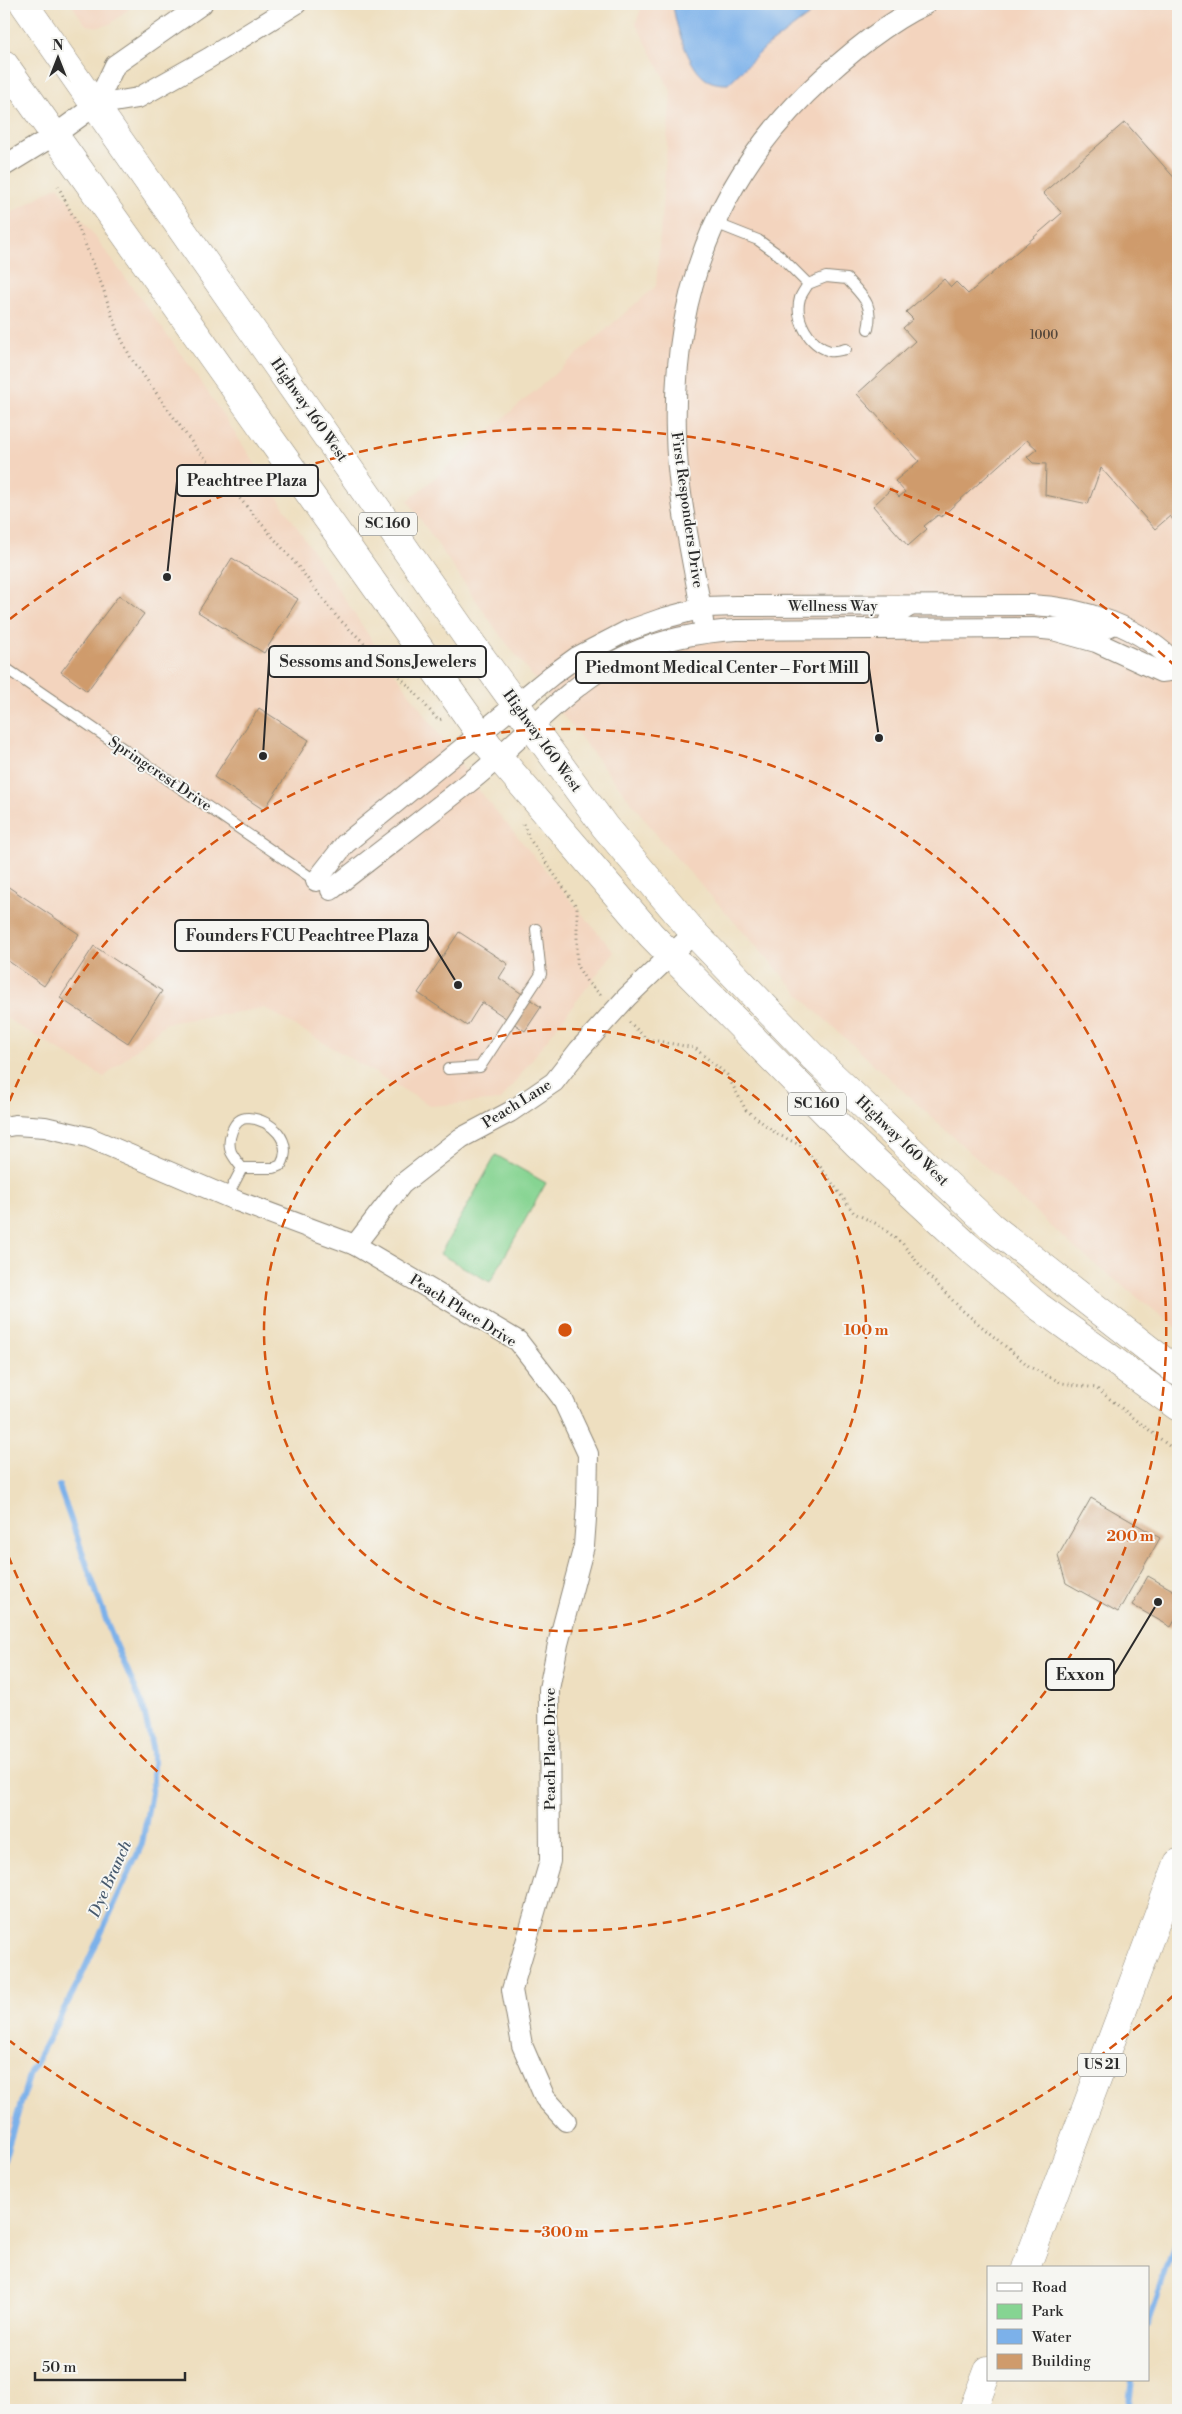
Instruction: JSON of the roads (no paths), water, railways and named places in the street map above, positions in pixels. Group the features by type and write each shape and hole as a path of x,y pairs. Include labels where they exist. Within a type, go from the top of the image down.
{"main road":[{"name":"Highway 160 West","path":"24,4 96,106 508,710 516,742 670,955 857,1144 966,1245 1038,1306 1178,1407"},
{"name":"Highway 160 West","path":"4,64 53,136 480,734 516,742 605,827 694,933 814,1057 991,1226 1174,1364"},
{"name":"US 21","path":"1027,2266 1178,1863"},
{"path":"974,2410 987,2373"}],"street":[{"path":"96,106 115,65 202,4"},
{"path":"4,166 53,136 96,106 138,98 209,58 296,4"},
{"name":"First Responders Drive","path":"704,632 679,471 676,434 677,372 682,328 696,269 715,223 760,146 793,108 863,42 926,4"},
{"name":"Wellness Way","path":"508,710 558,670 606,640 661,618 701,608 736,606 1061,607 1143,637 1164,651 1178,668 1161,672 1096,642 1053,630 1033,628 804,629 704,632 675,638 629,654 602,670 576,690 516,742"},
{"path":"989,606 990,627"},
{"path":"324,885 345,844 508,710"},
{"path":"324,885 516,742"},
{"name":"Peach Lane","path":"355,1245 402,1184 461,1138 510,1112 554,1082 616,1008 694,933"},
{"name":"Peach Place Drive","path":"4,1128 15,1125 45,1127 88,1137 227,1197 355,1245 518,1342 562,1398 588,1454 584,1546 558,1644 549,1689 550,1861 512,1990 522,2045 545,2098 566,2121"}],"lane":[{"path":"715,223 758,240 779,255 808,284"},
{"path":"846,349 832,352 818,345 802,328 799,314 800,297 808,284 826,277 847,279 867,301 871,317 868,329"},
{"path":"804,629 850,619 897,619 920,606"},
{"path":"1033,628 1050,622 1064,622 1107,633 1120,627"},
{"name":"Springcrest Drive","path":"4,667 324,885"},
{"path":"448,1069 480,1067 541,974 536,929"},
{"path":"247,1118 262,1122 284,1139 286,1149 281,1165 274,1168 242,1168 232,1153 230,1144 230,1135 240,1120 247,1118"},
{"path":"227,1197 242,1168"}],"water":[{"path":"673,4 824,4 766,47 728,84 711,82 702,76 691,62 676,22"}],"waterway":[{"name":"Dye Branch","path":"4,2160 30,2073 79,1981 142,1844 153,1781 153,1752 143,1706 110,1631 59,1486"},
{"path":"1150,2320 1178,2234"},
{"path":"1127,2410 1131,2382"}],"place":[{"name":"Peachtree Plaza","path":"167,577"},
{"name":"Piedmont Medical Center – Fort Mill","path":"879,738"},
{"name":"Sessoms and Sons Jewelers","path":"263,756"},
{"name":"Founders FCU Peachtree Plaza","path":"458,985"},
{"name":"Exxon","path":"1158,1602"}]}
